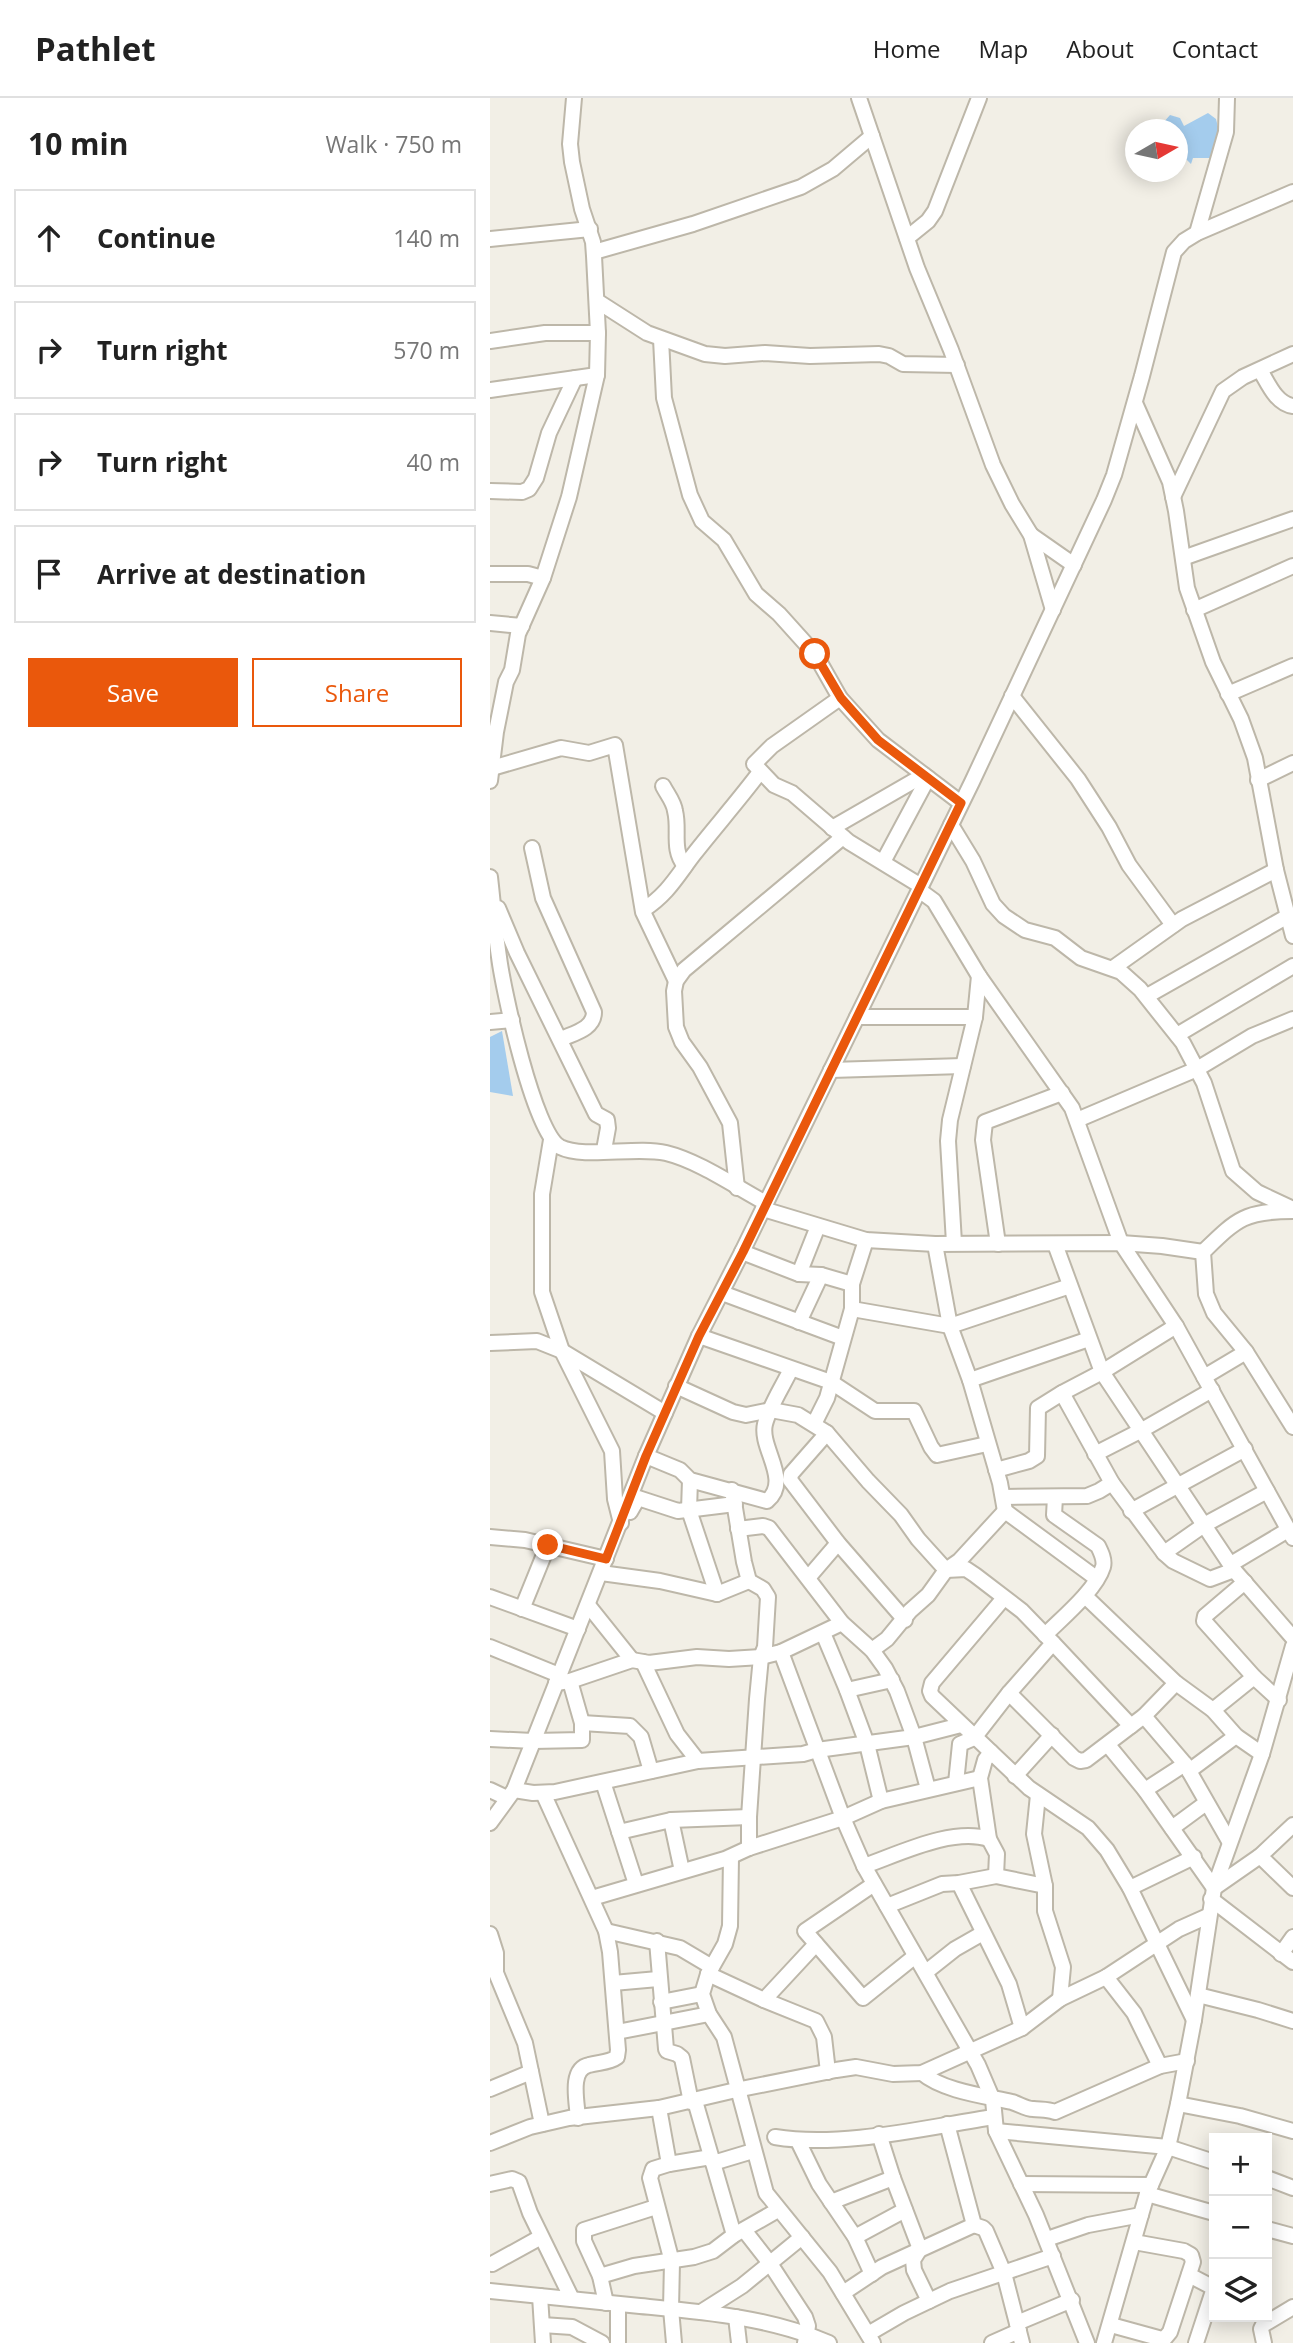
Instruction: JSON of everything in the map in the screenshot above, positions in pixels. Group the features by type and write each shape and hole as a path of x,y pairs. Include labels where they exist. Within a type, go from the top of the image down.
{"street":[{"path":"573,98 570,144 572,162 594,252 597,375 569,498 543,578 522,626 501,706 491,774 561,748 589,753 615,745 643,910 647,924 676,981"},
{"path":"859,98 907,238 993,465 1012,504 1031,534 1053,610"},
{"path":"907,238 928,221 942,199 979,98"},
{"path":"1197,233 1226,132 1227,98"},
{"path":"594,252 693,224 801,187 833,169 872,136"},
{"path":"490,1823 511,1794 562,1680 578,1629 646,1456 699,1336 743,1252 1013,696 1109,488 1135,403 1174,252 1184,241 1197,233 1293,192"},
{"path":"490,239 590,229"},
{"path":"597,301 647,333 705,354 879,354 903,364 957,365"},
{"path":"490,341 545,332 598,333"},
{"path":"661,339 664,398 695,509 702,521 724,540 755,594 779,614 815,654 841,698 878,740 961,803"},
{"path":"1173,497 1223,391 1243,377 1293,354"},
{"path":"1260,370 1279,399 1293,406"},
{"path":"490,390 597,375"},
{"path":"490,491 514,492 529,489 536,478 549,433 575,378"},
{"path":"1135,403 1170,482 1186,588 1213,662 1255,758 1276,870 1293,936"},
{"path":"1182,558 1293,519"},
{"path":"1031,534 1074,565"},
{"path":"1194,610 1293,566"},
{"path":"490,574 528,574 543,578"},
{"path":"490,623 522,626"},
{"path":"1228,694 1293,666"},
{"path":"490,693 501,706"},
{"path":"1013,696 1077,779 1110,827 1129,865 1173,925"},
{"path":"841,698 772,746 754,764 774,785 792,793 838,832 920,888 934,901 979,976 1062,1093 1077,1120 1121,1243 1176,1326 1290,1534 1210,1579 1173,1561 1131,1511 1112,1483 1062,1393"},
{"path":"1258,780 1293,763"},
{"path":"643,910 678,879 685,866 760,772"},
{"path":"737,1188 730,1123 700,1067 679,1035 674,990 676,981 684,970 838,832 926,776"},
{"path":"883,862 926,776"},
{"path":"663,786 674,804 675,842 685,866"},
{"path":"950,825 974,861 993,904 1004,916 1025,930 1055,939 1081,958 1121,972 1147,996 1177,1035 1204,1083 1233,1171 1257,1192 1293,1210"},
{"path":"532,848 543,898 595,1018 589,1026 561,1039"},
{"path":"1113,968 1193,912 1276,870"},
{"path":"491,884 517,953 596,1114 607,1120 604,1150"},
{"path":"491,884 499,958 525,1070 551,1140 563,1148 578,1152 604,1150 666,1153 686,1160 764,1206 866,1240 935,1244 1121,1243 1162,1245 1203,1252"},
{"path":"1147,996 1288,916"},
{"path":"1177,1035 1293,966"},
{"path":"954,1244 947,1141 975,1017 979,976"},
{"path":"857,1017 975,1017"},
{"path":"1077,1120 1197,1069 1252,1036 1293,1019"},
{"path":"490,1022 512,1020"},
{"path":"831,1070 963,1066"},
{"path":"998,1244 983,1140 985,1122 1062,1093"},
{"path":"551,1140 542,1194 542,1292 562,1351 612,1451 615,1499 621,1523"},
{"path":"1203,1252 1246,1215 1293,1210"},
{"path":"799,1274 818,1226"},
{"path":"814,1424 831,1382 852,1309 852,1284 866,1240"},
{"path":"935,1244 950,1326 970,1380 1004,1504 1096,1578"},
{"path":"1055,1244 1102,1372 1232,1567 1293,1638"},
{"path":"743,1252 799,1274 821,1275 852,1284"},
{"path":"1203,1252 1206,1294 1214,1313 1246,1352 1293,1427"},
{"path":"799,1322 821,1275"},
{"path":"852,1309 950,1326 1070,1286"},
{"path":"722,1293 843,1338"},
{"path":"996,1470 1035,1458 1038,1447 1038,1408 1176,1326"},
{"path":"699,1336 831,1382 875,1411 914,1410 937,1455 988,1444"},
{"path":"970,1380 1088,1339"},
{"path":"490,1343 537,1342 562,1351 665,1413"},
{"path":"1094,1454 1142,1430 1208,1384 1246,1352"},
{"path":"646,1456 680,1470 690,1480 734,1497 767,1501 775,1489 775,1466 764,1436 765,1425 791,1369"},
{"path":"676,1386 733,1412 746,1415 771,1410 798,1415 814,1424 827,1433 946,1570"},
{"path":"827,1433 791,1474 790,1480 838,1543 905,1620"},
{"path":"1131,1511 1245,1449"},
{"path":"690,1480 689,1510 717,1594"},
{"path":"872,1650 905,1620 946,1570 959,1561 1004,1504 1094,1494 1112,1483"},
{"path":"1164,1553 1204,1525 1267,1491"},
{"path":"613,1541 638,1498 678,1511 734,1497"},
{"path":"734,1497 749,1581 763,1590 768,1597 765,1647 761,1657 749,1848"},
{"path":"956,1783 960,1744 974,1738 1085,1596 1103,1568 1098,1546 1054,1515 1055,1497"},
{"path":"738,1529 763,1526 769,1528 842,1623 872,1650 892,1680 914,1737 928,1789"},
{"path":"490,1537 548,1545 606,1559"},
{"path":"808,1578 838,1543"},
{"path":"522,1609 548,1545"},
{"path":"946,1570 966,1569 1022,1611 1131,1726"},
{"path":"601,1573 660,1581 717,1594 749,1581"},
{"path":"1245,1582 1205,1616 1204,1621 1254,1677 1279,1700"},
{"path":"1085,1596 1176,1683 1213,1710 1236,1736 1262,1754"},
{"path":"490,1597 578,1629"},
{"path":"1004,1598 930,1687 932,1696 1015,1776 1038,1795 1088,1828 1107,1850 1130,1888 1194,2020"},
{"path":"588,1605 638,1661 677,1734 698,1761"},
{"path":"490,1647 562,1680 638,1661 761,1657 781,1652 842,1623"},
{"path":"823,1633 867,1744 881,1801"},
{"path":"1104,2343 1149,2189 1168,2147 1187,2061 1213,1893 1229,1841 1262,1754 1293,1646"},
{"path":"781,1652 843,1818 864,1866 971,2052 993,2100 995,2124 1047,2239 1087,2343"},
{"path":"1213,1710 1254,1677"},
{"path":"490,1739 579,1742 584,1738 582,1723 562,1680"},
{"path":"847,1690 892,1680"},
{"path":"1009,1693 1080,1761 1086,1760 1108,1745 1144,1716 1176,1683"},
{"path":"1144,1716 1187,1768 1229,1841"},
{"path":"582,1723 630,1726 641,1737 651,1771"},
{"path":"490,1790 511,1794 543,1793 698,1761 803,1754 914,1737 961,1725"},
{"path":"1015,1776 1052,1735"},
{"path":"1145,1790 1187,1768 1236,1736"},
{"path":"1108,1745 1194,1857 1213,1893 1287,1958 1293,1937"},
{"path":"989,1839 980,1778 990,1752"},
{"path":"592,1898 731,1857 749,1848 843,1818 881,1801 980,1778"},
{"path":"603,1782 636,1884"},
{"path":"543,1793 606,1931 613,1983 617,2057 612,2061 584,2066 578,2072 578,2118"},
{"path":"1038,1795 1034,1834 1045,1886 1045,1910 1063,1967 1060,1999"},
{"path":"1172,1828 1206,1803"},
{"path":"618,1832 671,1820 749,1817"},
{"path":"671,1820 682,1871"},
{"path":"1213,1893 1260,1856 1293,1825"},
{"path":"864,1866 952,1837 979,1836 993,1843 997,1854 996,1876"},
{"path":"1260,1856 1293,1887"},
{"path":"731,1857 730,1926 702,1994 709,2014 724,2037 761,2183 778,2210 843,2292 870,2339 929,2301 1053,2256"},
{"path":"1130,1888 1194,1857"},
{"path":"887,1906 942,1884 959,1884 996,1876 1045,1886"},
{"path":"874,1884 804,1931 863,1998 914,1957"},
{"path":"959,1884 1009,1984 1022,2028"},
{"path":"490,2143 542,2124 693,2102 736,2090 856,2067 893,2074 922,2073 1022,2028 1060,1999 1106,1977 1157,1946 1179,1929 1209,1916"},
{"path":"606,1931 680,1948 710,1971 764,2000 816,2021 824,2038 828,2072"},
{"path":"926,1972 961,1945 983,1933"},
{"path":"490,1934 496,1952 496,1973 525,2043 542,2124"},
{"path":"657,1941 660,2002 667,2052 682,2058 693,2102 739,2232 769,2262 805,2318 806,2338"},
{"path":"764,2000 816,1944"},
{"path":"1106,1977 1134,2013 1160,2066"},
{"path":"613,1983 658,1979"},
{"path":"660,2002 702,1994"},
{"path":"1198,1995 1293,2021"},
{"path":"617,2032 709,2014"},
{"path":"922,2073 939,2082 993,2100 1055,2112 1160,2066 1187,2061"},
{"path":"490,2089 531,2072"},
{"path":"1178,2104 1240,2116 1293,2131"},
{"path":"659,2108 668,2164"},
{"path":"947,2124 974,2225"},
{"path":"775,2137 798,2141 880,2134 947,2124 995,2124 1168,2147 1209,2160"},
{"path":"880,2134 893,2178 920,2249"},
{"path":"798,2141 810,2168 855,2237 872,2274"},
{"path":"674,2343 671,2309 672,2262 656,2207 650,2173 653,2169 668,2164 712,2160 753,2151"},
{"path":"831,2202 893,2178"},
{"path":"490,2184 512,2179 519,2182 541,2237 572,2299"},
{"path":"1272,2180 1293,2188"},
{"path":"1021,2183 1149,2189 1209,2211"},
{"path":"618,2343 612,2303 584,2241 584,2230 656,2207"},
{"path":"600,2276 634,2266 672,2262 713,2251 739,2232 778,2210"},
{"path":"855,2237 905,2210"},
{"path":"1047,2239 1088,2225 1141,2215"},
{"path":"843,2292 920,2249 974,2225 986,2231 1004,2273 1019,2332"},
{"path":"1272,2230 1293,2236"},
{"path":"541,2237 491,2262 496,2292 736,2317 776,2324 806,2338 829,2343"},
{"path":"701,2312 742,2286 802,2237"},
{"path":"1111,2325 1165,2338 1170,2332 1193,2262 1189,2253 1134,2242"},
{"path":"920,2249 913,2260 914,2270 929,2301"},
{"path":"1189,2275 1209,2285"},
{"path":"540,2296 543,2343"},
{"path":"992,2343 1019,2332 1072,2300"},
{"path":"1196,2343 1209,2303"},
{"path":"1272,2315 1293,2307"},
{"path":"736,2317 739,2343"},
{"path":"1264,2343 1261,2329 1266,2322"},
{"path":"542,2325 572,2327 602,2343"}],"water":[{"path":"1208,113 1216,119 1218,127 1213,158 1193,158 1191,164 1188,161 1188,124"},
{"path":"1170,115 1180,119 1166,119"},
{"path":"502,1031 513,1096 490,1092 490,1037"}],"route":[{"path":"548,1545 606,1559 646,1456 699,1336 743,1252 961,803 878,740 833,688 815,654"}]}
